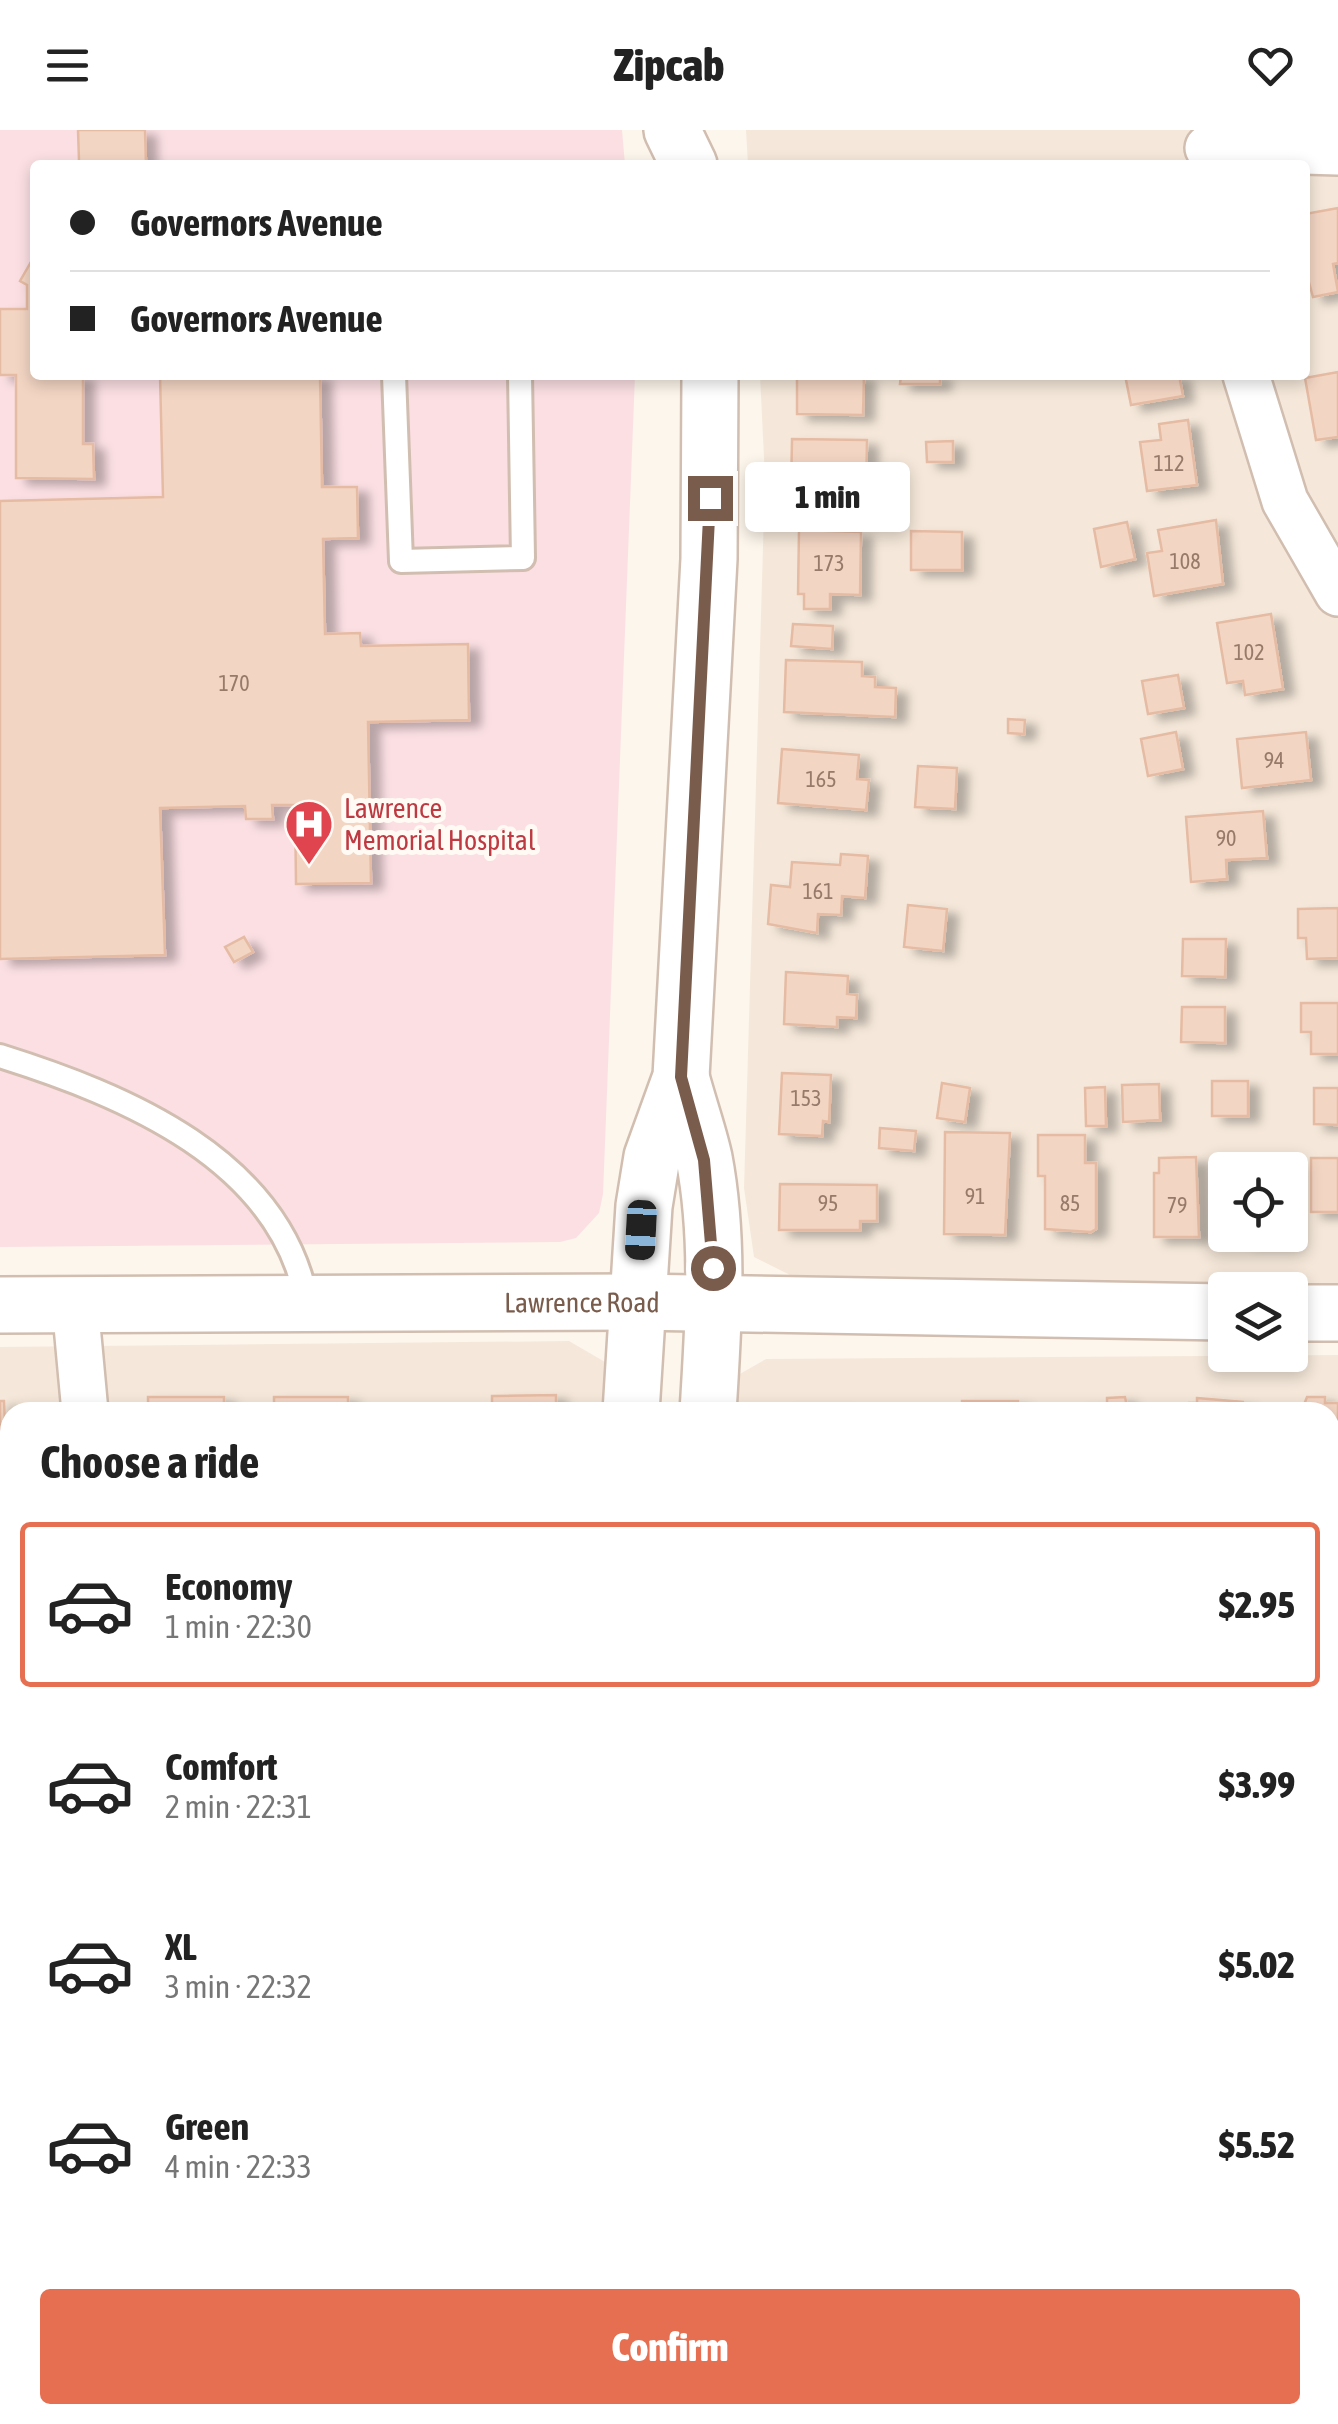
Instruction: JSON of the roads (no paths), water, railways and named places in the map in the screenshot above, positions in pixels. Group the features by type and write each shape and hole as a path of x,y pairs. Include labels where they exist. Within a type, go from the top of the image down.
{"street":[{"path":"672,130 686,160"},
{"path":"707,160 714,130"},
{"path":"1208,148 1338,152"},
{"path":"632,1402 652,1157 681,1077 709,559 710,380"},
{"path":"1247,380 1278,486 1338,594"},
{"path":"681,1077 704,1160 715,1306 709,1402"},
{"name":"Lawrence Road","path":"0,1305 637,1302 1208,1312"},
{"path":"75,1304 83,1402"},
{"path":"1308,1313 1338,1313"}],"lane":[{"path":"394,380 402,561 523,558 520,380"},
{"path":"0,1056 118,1096 216,1161 258,1202 294,1251 307,1303"}],"place":[{"name":"Lawrence Memorial Hospital","path":"309,866"}]}
